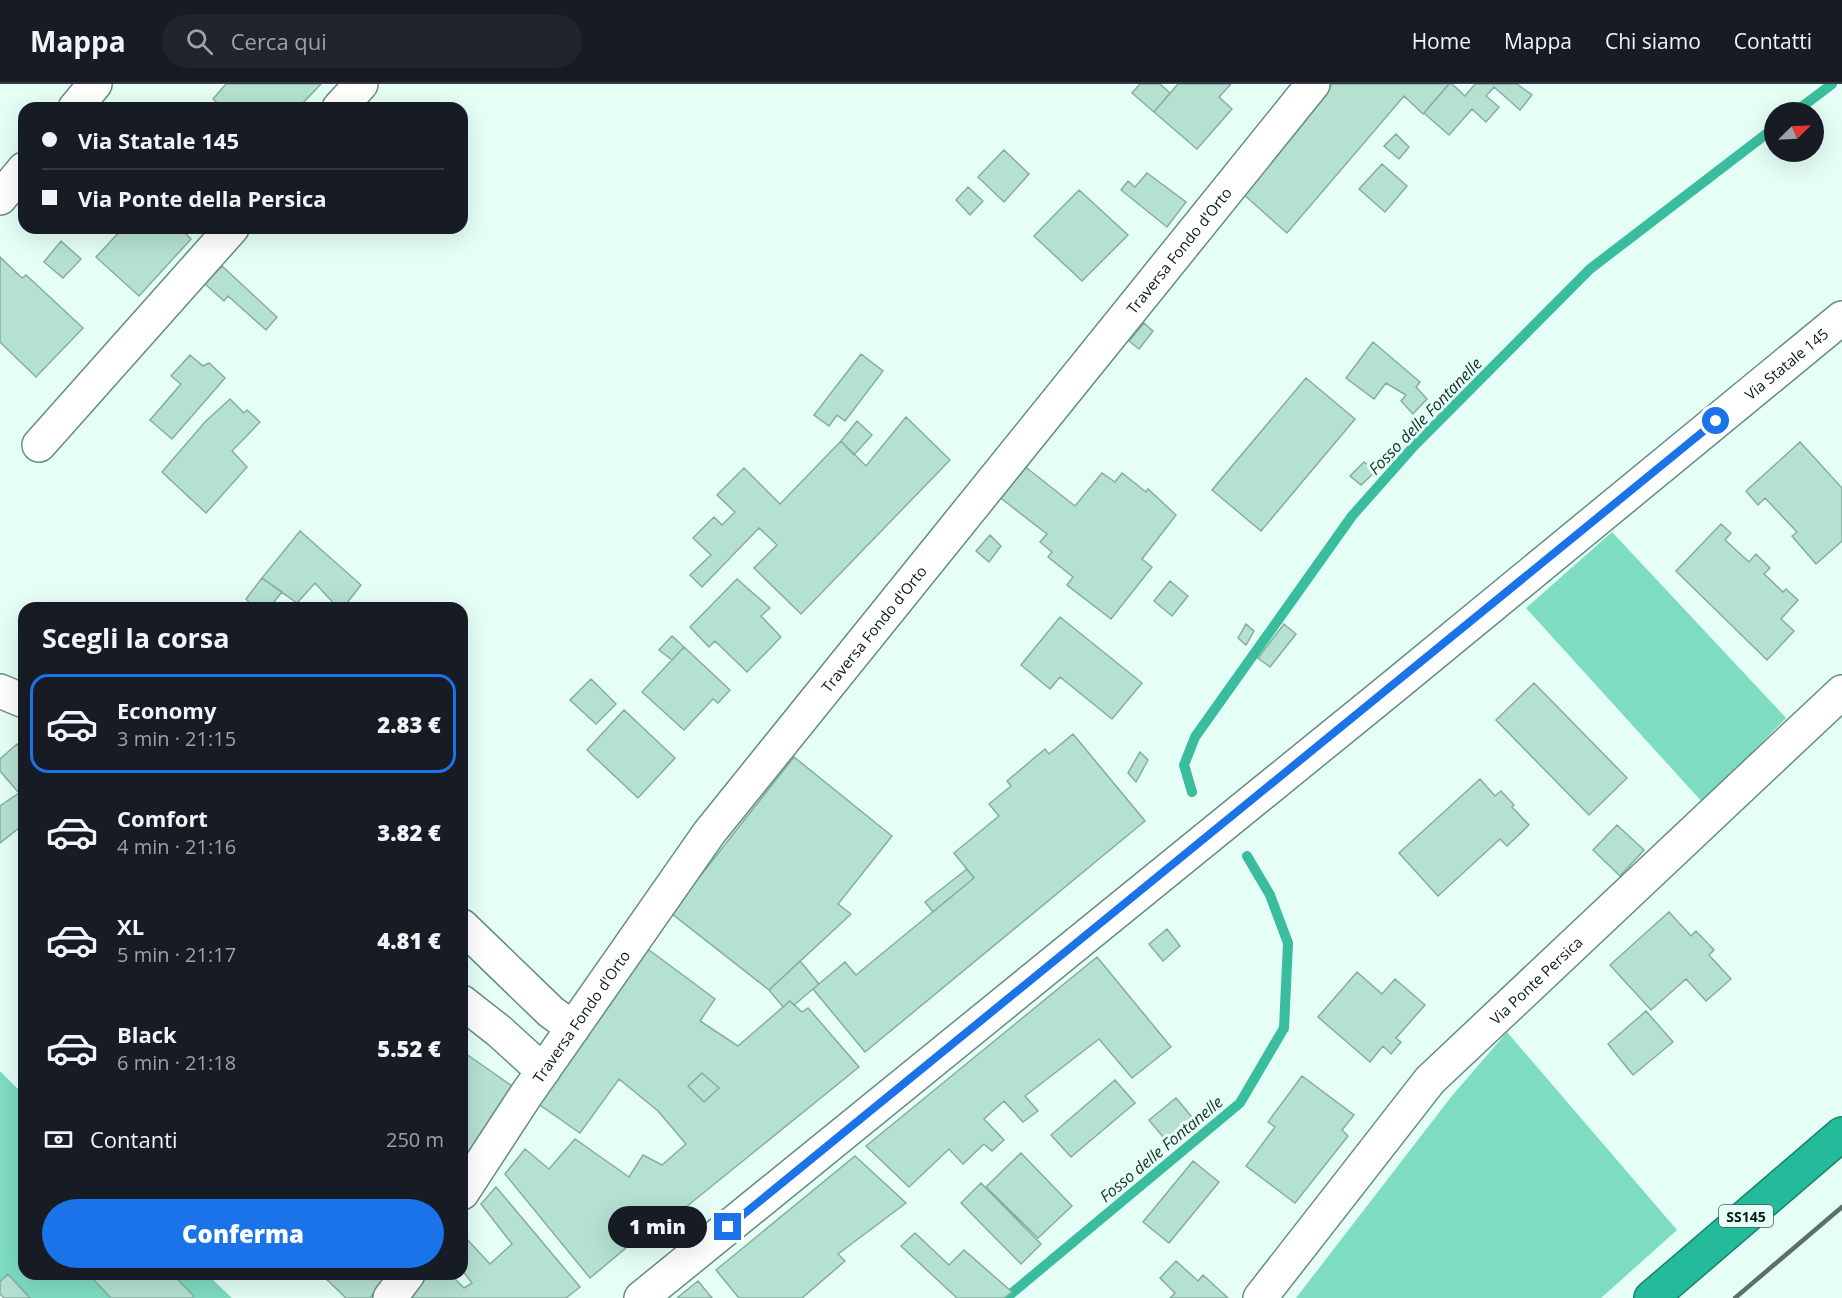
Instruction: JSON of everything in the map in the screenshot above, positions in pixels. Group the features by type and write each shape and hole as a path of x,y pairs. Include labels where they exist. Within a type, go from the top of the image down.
{"highway":[{"name":"SS145","path":"1651,1298 1842,1134"}],"street":[{"path":"80,102 95,84"},
{"path":"344,102 361,84"},
{"name":"Traversa Fondo d'Orto","path":"468,1184 543,1071 709,833 1313,84"},
{"path":"0,198 18,176"},
{"path":"39,445 227,234"},
{"name":"Via Statale 145","path":"641,1298 1842,318"},
{"path":"0,691 18,698"},
{"name":"Via Ponte Persica","path":"1260,1298 1430,1080 1842,692"},
{"path":"468,932 551,1012 573,1028"},
{"path":"468,1007 543,1071"},
{"path":"390,1298 404,1280"}],"green space":[{"path":"1612,532 1786,718 1703,803 1526,608"},
{"path":"1507,1032 1677,1230 1601,1298 1296,1298 1451,1097"},
{"path":"0,1071 18,1089 18,1280 213,1280 232,1298 12,1298 0,1286"}],"building":[{"path":"226,84 321,84 304,102 216,102 213,99"},
{"path":"1140,84 1160,84 1170,93 1154,112 1132,93"},
{"path":"1178,84 1231,84 1219,97 1232,109 1197,149 1154,112"},
{"path":"1332,84 1449,84 1423,114 1404,96 1287,233 1242,193"},
{"path":"1449,84 1465,96 1475,84 1517,84 1532,95 1520,110 1494,87 1486,96 1499,107 1486,122 1472,109 1449,135 1424,113"},
{"path":"1396,134 1409,147 1399,159 1384,146"},
{"path":"1004,150 1029,174 1004,202 978,177"},
{"path":"1382,164 1407,186 1385,212 1359,189"},
{"path":"1147,173 1186,202 1167,227 1121,190 1128,181 1135,187"},
{"path":"968,187 983,201 970,215 956,200"},
{"path":"1079,190 1128,235 1082,281 1034,236"},
{"path":"117,234 186,234 191,239 139,296 96,257"},
{"path":"61,241 81,259 63,278 44,262"},
{"path":"0,257 22,278 26,275 83,328 36,377 0,342"},
{"path":"222,266 277,317 266,330 228,296 224,301 205,284"},
{"path":"1144,323 1153,331 1139,349 1129,341"},
{"path":"1373,342 1420,382 1416,387 1427,399 1413,414 1401,401 1406,395 1386,383 1374,399 1346,378"},
{"path":"861,354 883,371 845,421 837,415 829,426 814,415"},
{"path":"190,355 203,366 209,363 225,378 172,439 150,420 181,384 171,376"},
{"path":"1306,378 1355,419 1261,531 1212,490"},
{"path":"230,399 244,413 247,410 260,422 232,451 247,467 206,513 162,472 205,422"},
{"path":"906,417 950,460 801,614 754,568 777,545 759,528 702,587 690,575 711,555 693,538 714,517 722,525 735,512 717,495 744,468 780,504 841,441 866,466"},
{"path":"857,421 872,435 854,455 841,441"},
{"path":"1800,442 1842,488 1842,541 1816,564 1792,536 1797,532 1765,498 1758,505 1746,491"},
{"path":"1364,462 1376,471 1361,485 1350,476"},
{"path":"1023,465 1075,506 1102,473 1115,482 1122,473 1146,492 1148,489 1176,515 1142,559 1152,567 1111,619 1067,585 1073,577 1048,557 1052,552 1040,542 1047,534 998,496"},
{"path":"1721,524 1731,533 1725,540 1749,562 1756,554 1770,568 1764,574 1783,592 1786,589 1798,600 1781,619 1794,631 1767,660 1676,571"},
{"path":"300,531 361,585 348,602 332,602 315,583 296,602 262,578"},
{"path":"990,535 1001,546 989,562 976,551"},
{"path":"262,578 282,592 274,602 249,602 246,599"},
{"path":"737,579 770,608 761,616 781,637 747,672 715,641 709,647 690,627"},
{"path":"1170,581 1188,596 1172,616 1154,601"},
{"path":"1060,617 1142,683 1112,719 1060,677 1050,689 1021,665"},
{"path":"1246,624 1254,631 1246,645 1238,638"},
{"path":"1284,624 1296,634 1270,667 1258,658"},
{"path":"672,636 684,647 672,660 659,650"},
{"path":"684,647 730,690 718,703 713,699 684,730 642,692"},
{"path":"591,679 616,704 596,724 570,700"},
{"path":"1534,683 1627,778 1589,815 1496,720"},
{"path":"624,710 675,758 638,798 587,750"},
{"path":"1073,734 1145,821 865,1052 813,989 845,962 856,975 974,878 954,853 999,816 989,804 1011,786 1007,781 1045,749 1049,754"},
{"path":"18,745 18,792 0,771 0,759"},
{"path":"1140,752 1148,760 1136,782 1128,773"},
{"path":"794,757 892,836 838,904 851,914 769,990 671,913"},
{"path":"1480,779 1495,796 1501,791 1529,825 1507,846 1500,839 1438,896 1399,853"},
{"path":"18,794 18,829 0,843 0,806"},
{"path":"1617,825 1644,850 1620,876 1593,850"},
{"path":"967,869 974,878 933,912 925,902"},
{"path":"1669,912 1691,936 1696,931 1714,950 1709,955 1731,979 1706,1001 1686,979 1651,1010 1610,965"},
{"path":"1167,929 1180,946 1163,961 1149,944"},
{"path":"641,944 715,999 700,1021 738,1046 790,1001 802,1012 808,1008 859,1067 660,1228 656,1223 590,1278 505,1174 525,1149 549,1169 575,1139 629,1177 643,1155 662,1165 686,1144 658,1111 619,1079 580,1133 537,1103","holes":["702,1073 719,1088 704,1102 688,1086"]},
{"path":"1097,957 1171,1047 1132,1078 1099,1039 1025,1096 1038,1111 1023,1122 1004,1101 984,1119 1004,1140 992,1151 984,1144 963,1164 949,1149 909,1187 866,1146"},
{"path":"800,961 819,984 794,1005 790,1001 783,1007 769,990"},
{"path":"1357,972 1382,994 1395,979 1425,1005 1396,1038 1401,1042 1391,1054 1383,1046 1370,1062 1318,1017"},
{"path":"1646,1011 1673,1042 1633,1075 1608,1044"},
{"path":"468,1055 519,1091 468,1163"},
{"path":"702,1073 719,1088 704,1102 688,1086"},
{"path":"1302,1076 1354,1115 1342,1130 1348,1136 1295,1203 1246,1166 1275,1127 1268,1122"},
{"path":"1115,1080 1135,1103 1071,1157 1051,1135"},
{"path":"1176,1098 1196,1122 1169,1144 1149,1120"},
{"path":"1021,1153 1072,1206 1038,1238 986,1187"},
{"path":"855,1156 906,1203 838,1254 845,1261 802,1298 739,1298 716,1270"},
{"path":"1193,1161 1219,1182 1169,1243 1143,1222"},
{"path":"981,1183 1041,1244 1021,1264 961,1203"},
{"path":"496,1187 580,1287 566,1298 400,1298 423,1280 456,1280 464,1288 472,1283 468,1278 468,1240 490,1264 512,1244 481,1204"},
{"path":"915,1233 949,1265 964,1250 1012,1292 1004,1298 957,1298 901,1246"},
{"path":"1176,1261 1198,1281 1203,1275 1228,1298 1170,1298 1175,1293 1160,1278"},
{"path":"8,1274 30,1298 4,1298 0,1294 0,1282"},
{"path":"94,1280 178,1280 194,1296 192,1298 111,1298"},
{"path":"327,1280 384,1280 370,1298 346,1298"},
{"path":"698,1281 712,1298 677,1298"}],"waterway":[{"name":"Fosso delle Fontanelle","path":"1808,102 1832,84"},
{"name":"Fosso delle Fontanelle","path":"1192,792 1184,765 1195,737 1352,516 1414,446 1590,269 1764,136"},
{"name":"Fosso delle Fontanelle","path":"1006,1298 1240,1103 1284,1028 1288,943 1270,895 1247,856"}],"railway":[{"path":"1735,1298 1842,1207"}],"route":[{"path":"728,1227 1393,687 1716,421"}]}
